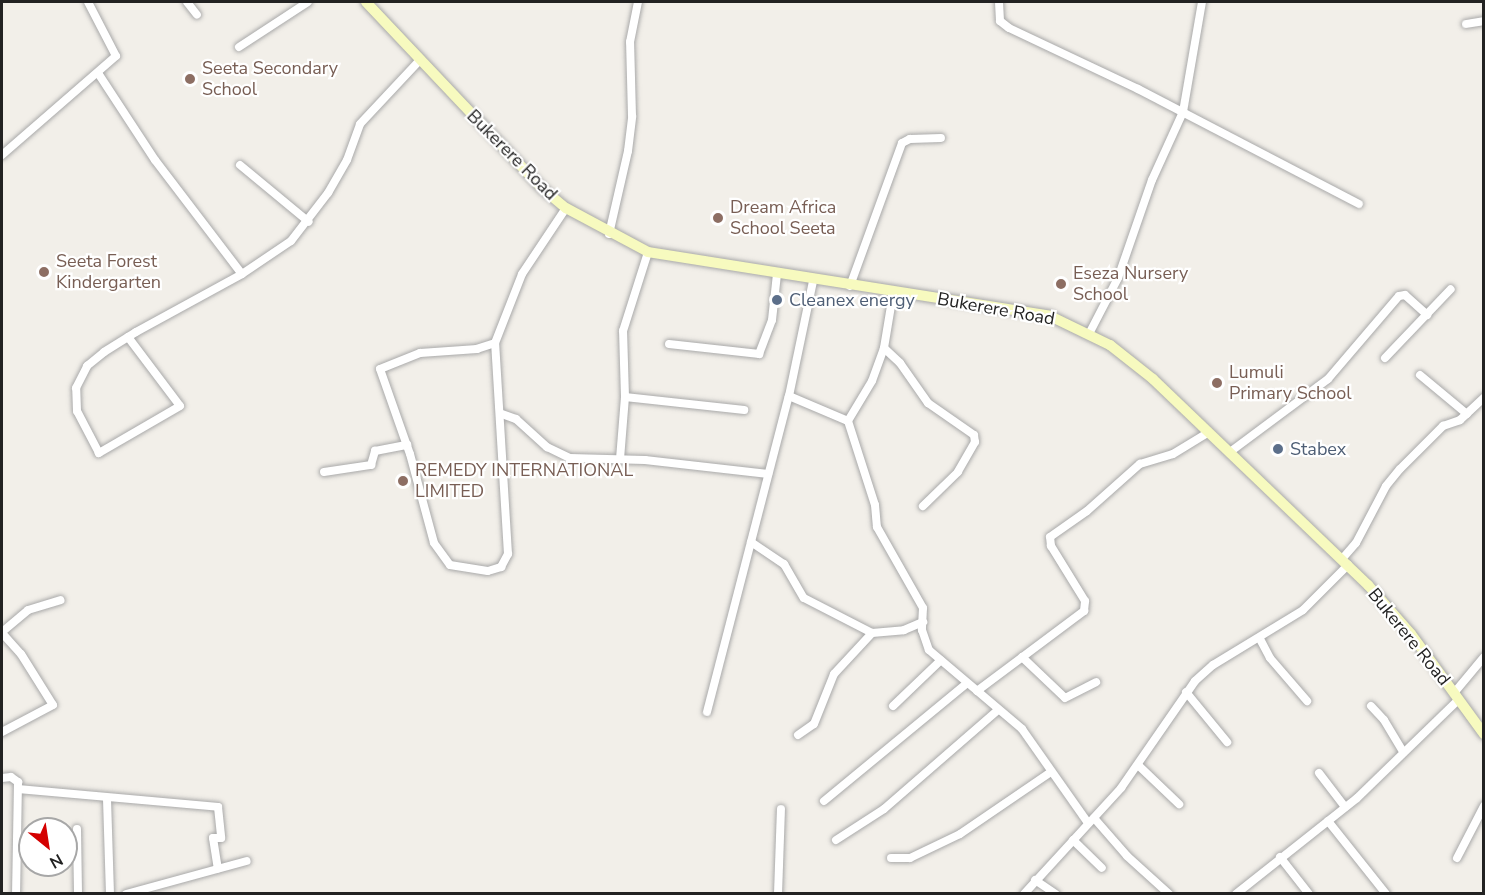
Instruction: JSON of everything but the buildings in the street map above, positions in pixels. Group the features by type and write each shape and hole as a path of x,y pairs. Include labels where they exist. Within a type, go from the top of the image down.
{"main road":[{"name":"Bukerere Road","path":"366,2 419,61 566,208 609,234 648,252 893,294 1033,313 1090,332 1130,359 1345,562 1393,611 1484,734"}],"street":[{"path":"2,155 115,58 117,51 88,2"},
{"path":"187,2 197,15"},
{"path":"239,47 308,2"},
{"path":"609,234 628,151 632,109 630,42 638,2"},
{"path":"999,2 1004,25 1183,112 1359,204"},
{"path":"1090,332 1118,278 1152,180 1183,112 1202,2"},
{"path":"1466,24 1484,21"},
{"path":"128,337 180,406 99,453 77,411 76,388 87,366 128,337 274,255 309,222 343,168 360,124 419,61"},
{"path":"98,73 155,160 242,274"},
{"path":"850,286 902,143 910,139 942,138"},
{"path":"240,165 309,222"},
{"path":"495,343 477,349 420,353 381,368 407,445 430,534 444,559 458,567 496,570 508,554 502,414 495,343 522,274 566,208"},
{"path":"620,459 625,397 623,331 648,252"},
{"path":"669,344 759,354 772,320 777,274"},
{"path":"707,712 789,396 813,281"},
{"path":"1385,358 1451,290"},
{"path":"893,294 884,348 872,381 848,421 877,511 878,527 923,608 922,622 929,650 1030,737 1051,772 1091,821 1170,894"},
{"path":"1230,452 1328,379 1399,296 1405,295 1427,315"},
{"path":"884,348 900,363 928,403 974,435 975,442 958,472 923,506"},
{"path":"1420,375 1467,414"},
{"path":"789,396 848,421"},
{"path":"625,397 744,410"},
{"path":"1024,894 1091,821 1138,765 1186,692 1213,665 1260,639 1304,610 1345,562 1394,476 1443,426 1467,414 1484,398"},
{"path":"502,414 516,418 548,447 570,458 620,459 768,474"},
{"path":"977,691 1085,607 1050,537 1087,511 1140,464 1180,450 1209,432"},
{"path":"324,472 371,465 375,451 407,445"},
{"path":"751,542 784,564 804,598 872,633 904,630 922,622"},
{"path":"2,732 53,705 21,654 2,633 28,610 61,600"},
{"path":"798,735 814,724 834,674 872,633"},
{"path":"1260,639 1270,658 1307,701"},
{"path":"1023,657 1065,698 1096,682"},
{"path":"1238,893 1345,807 1456,697 1484,657"},
{"path":"893,706 940,660"},
{"path":"824,801 967,683"},
{"path":"1186,692 1227,742"},
{"path":"1371,706 1384,720 1402,750"},
{"path":"836,840 884,809 998,710"},
{"path":"1138,765 1179,804"},
{"path":"891,858 915,856 960,834 1051,772"},
{"path":"1318,773 1345,807"},
{"path":"2,778 15,778 18,789 13,868 16,894"},
{"path":"18,789 107,799 218,807 221,838 213,838 218,869"},
{"path":"107,799 110,894"},
{"path":"1457,858 1484,806"},
{"path":"778,894 781,809"},
{"path":"1328,821 1386,894"},
{"path":"1073,840 1102,868"},
{"path":"1280,857 1309,894"},
{"path":"126,894 247,861"},
{"path":"78,877 78,894"},
{"path":"1035,880 1056,894"}],"place":[{"name":"Seeta Secondary School","path":"190,79"},
{"name":"Dream Africa School Seeta","path":"718,218"},
{"name":"Seeta Forest Kindergarten","path":"44,272"},
{"name":"Eseza Nursery School","path":"1061,284"},
{"name":"Cleanex energy","path":"777,300"},
{"name":"Lumuli Primary School","path":"1217,383"},
{"name":"Stabex","path":"1278,449"},
{"name":"REMEDY INTERNATIONAL LIMITED","path":"403,481"}]}
